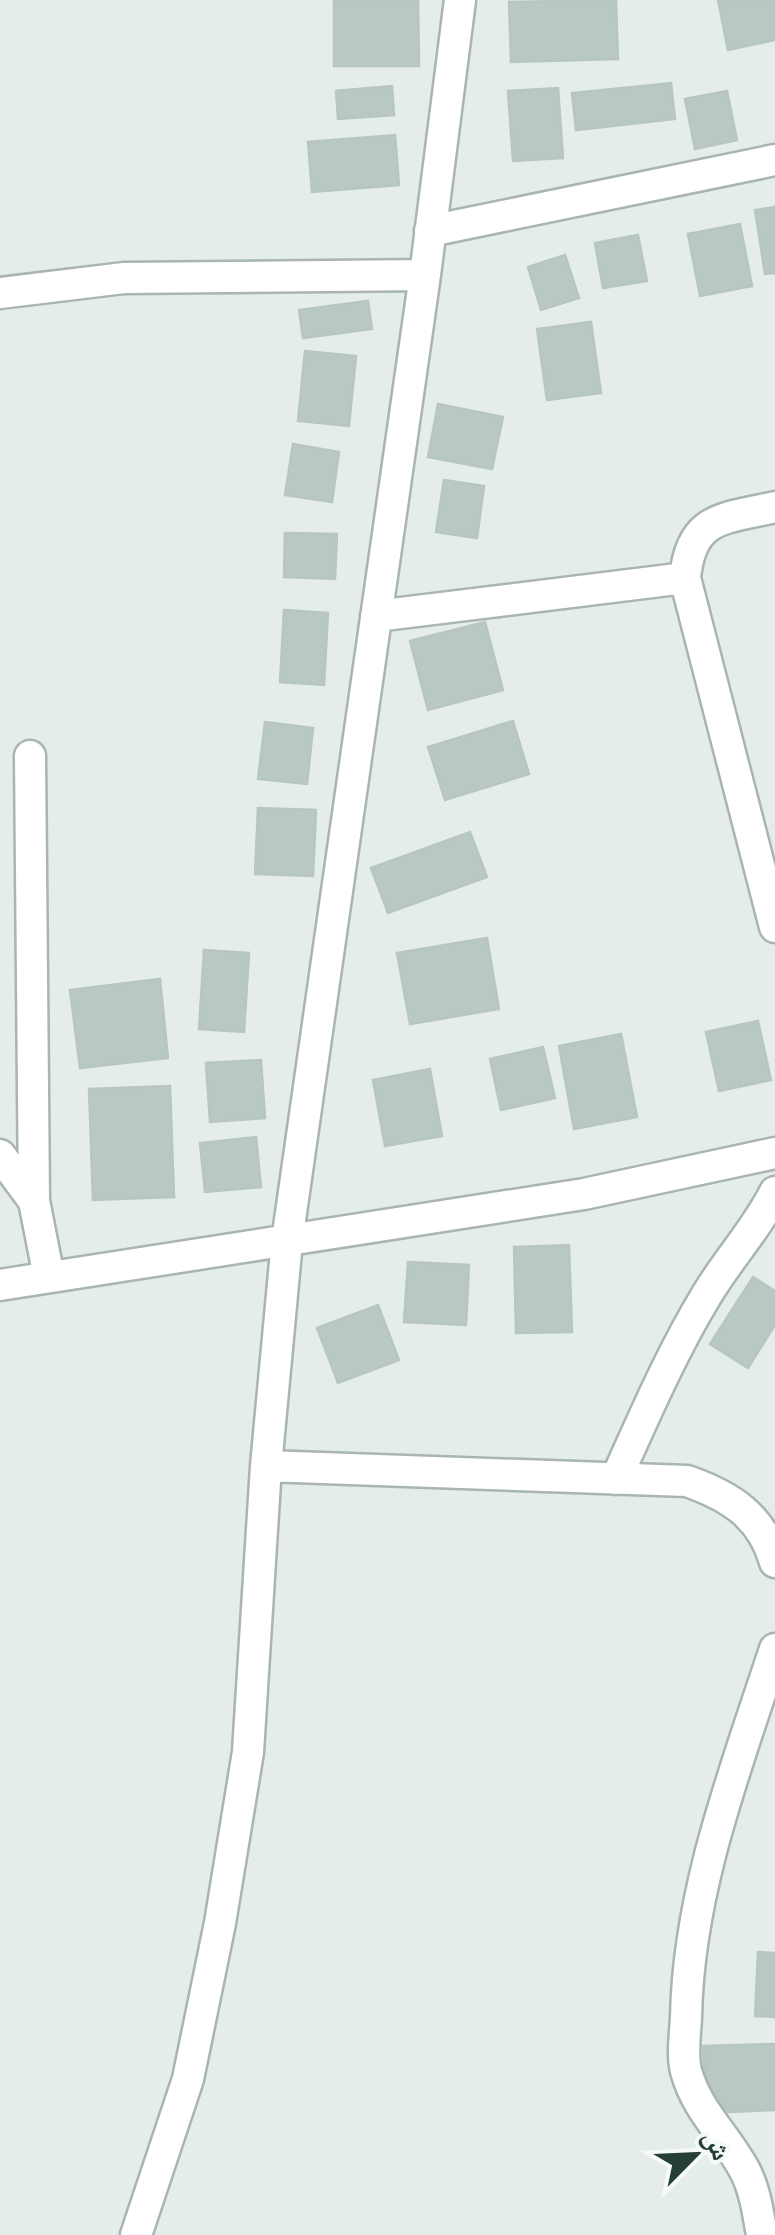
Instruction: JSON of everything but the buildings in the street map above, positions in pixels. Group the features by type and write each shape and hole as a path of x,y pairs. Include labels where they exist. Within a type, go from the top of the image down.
{"street":[{"path":"136,2235 188,2079 248,1752 266,1466 288,1241 460,0"},
{"path":"430,231 775,160"},
{"path":"0,293 124,278 424,274"},
{"path":"775,508 710,526 696,536 688,551 685,578 775,927"},
{"path":"376,616 685,578"},
{"path":"30,756 34,1201 49,1277"},
{"path":"0,1285 584,1194 775,1153"},
{"path":"0,1155 34,1201"},
{"path":"616,1479 685,1330 709,1290 755,1230 775,1192"},
{"path":"266,1466 687,1481 722,1494 754,1518 766,1536 775,1562"},
{"path":"762,2235 745,2171 706,2118 685,2067 686,1996 699,1912 730,1776 775,1649"}]}
